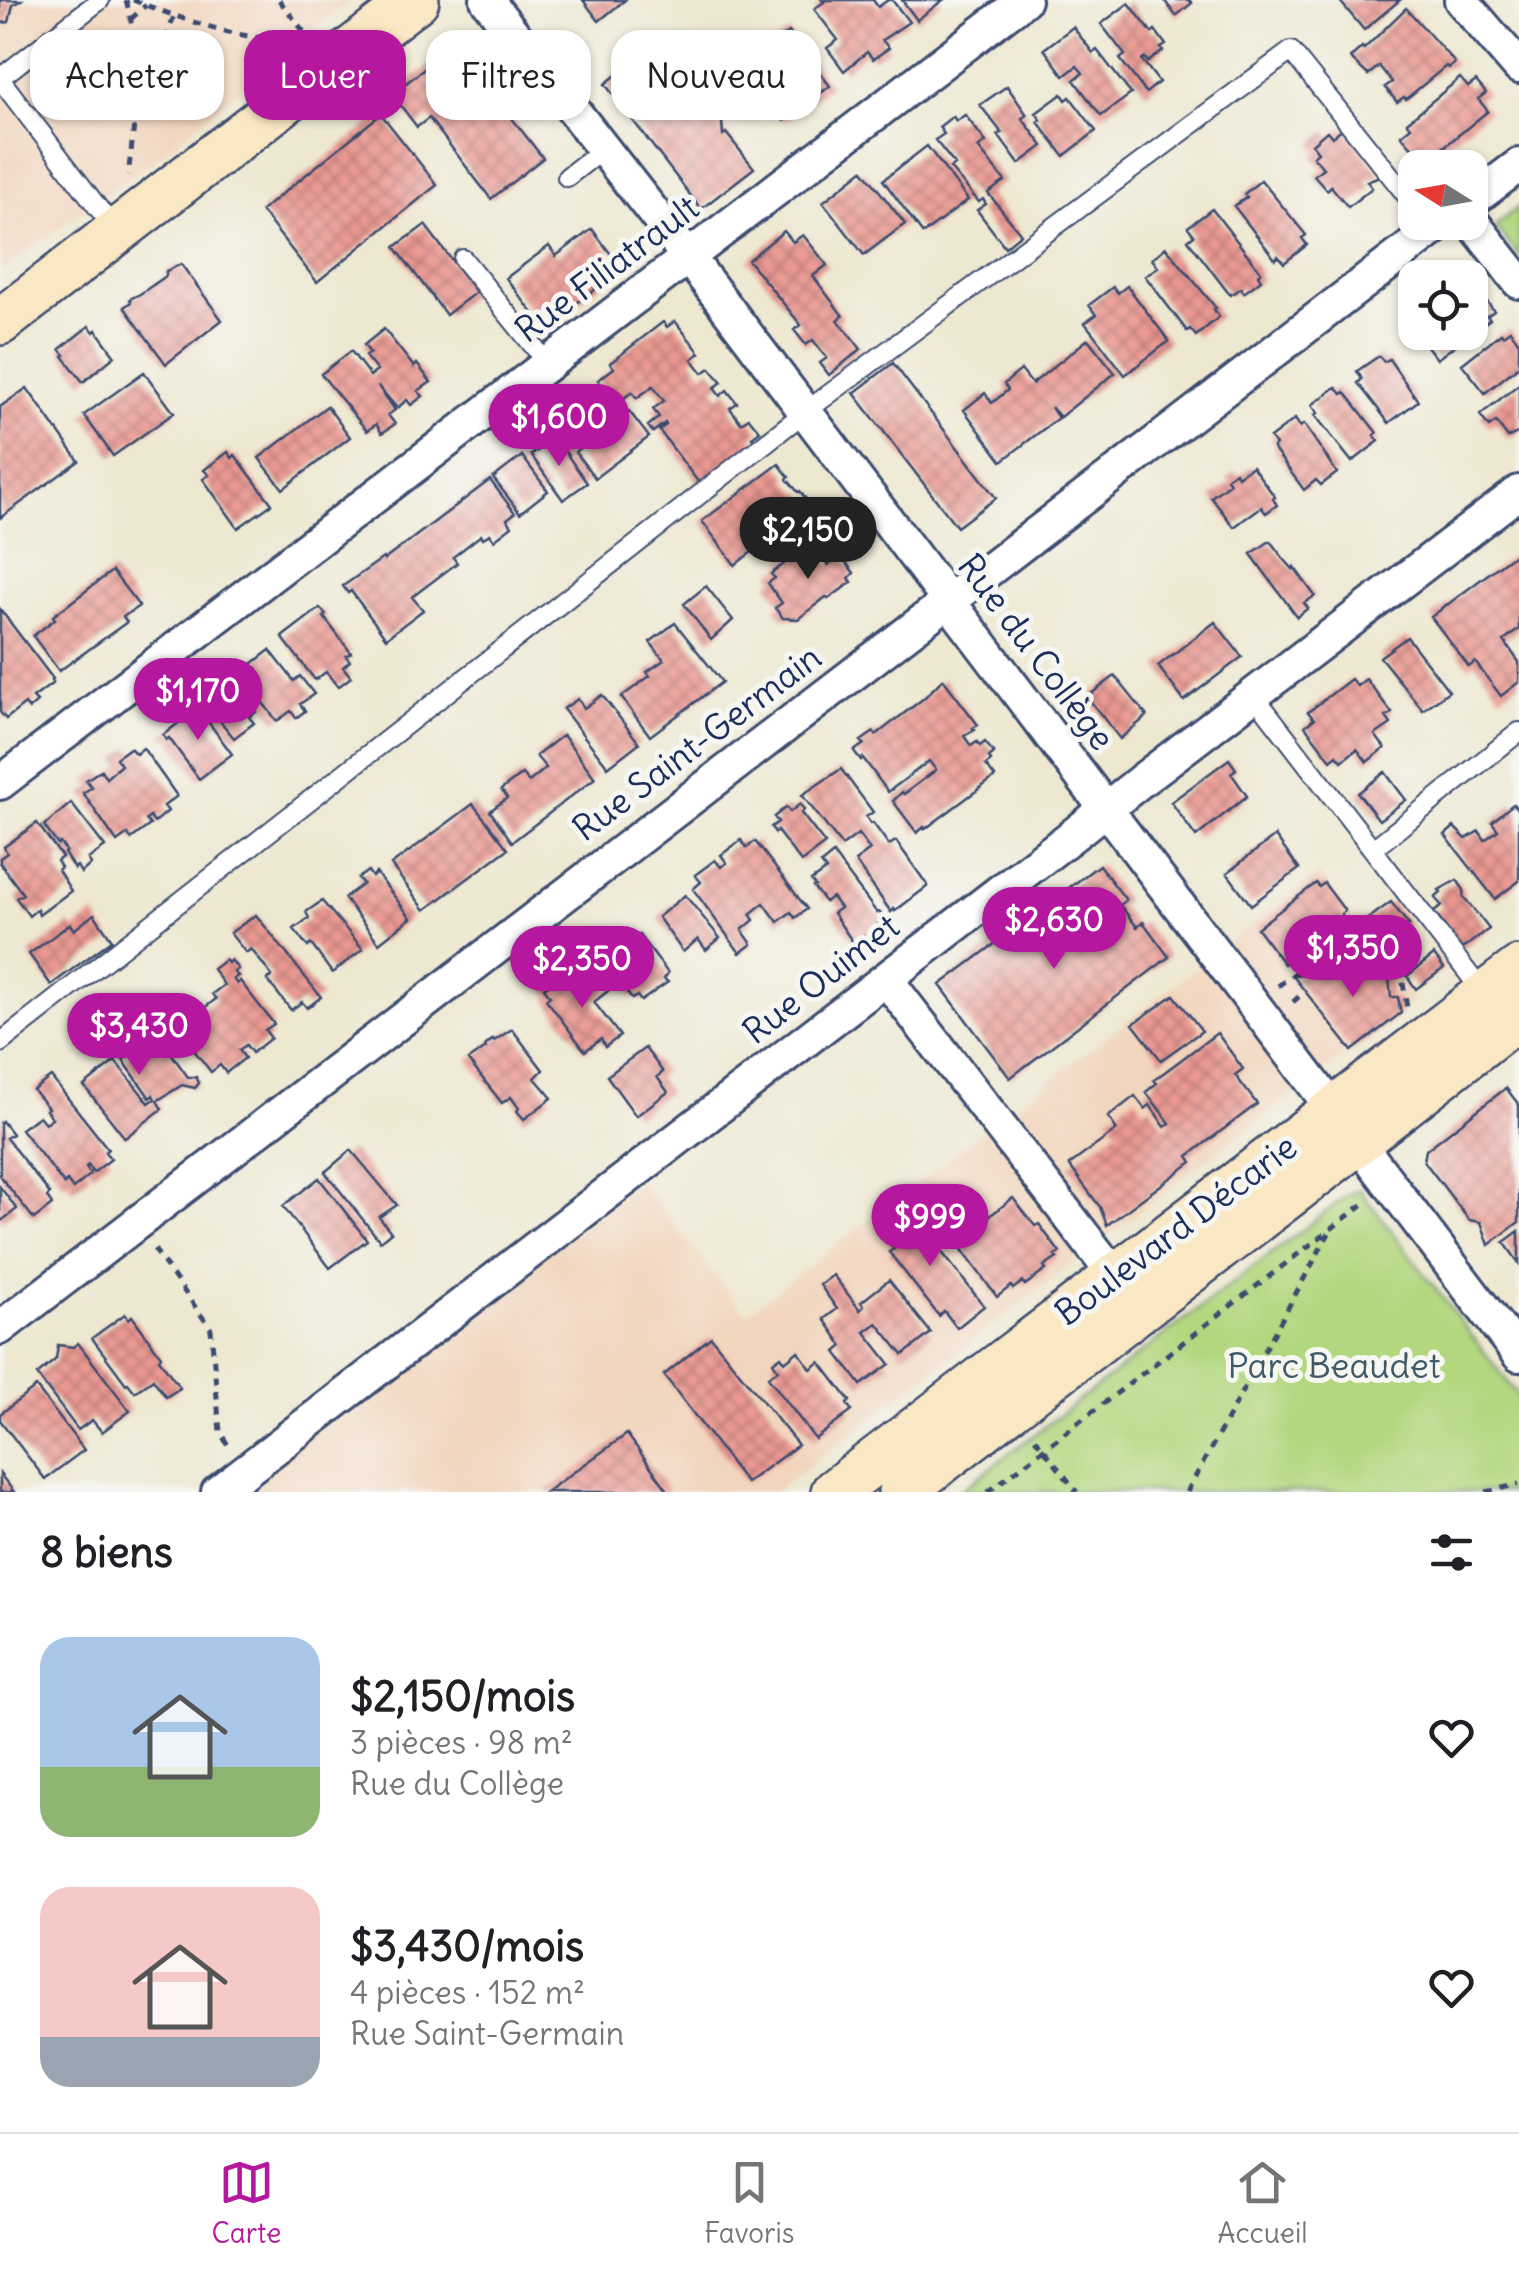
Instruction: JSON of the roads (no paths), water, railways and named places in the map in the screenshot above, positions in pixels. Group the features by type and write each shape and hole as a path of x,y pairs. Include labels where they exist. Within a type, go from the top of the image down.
{"street":[{"path":"0,322 121,212 416,0"},
{"name":"Rue du Collège","path":"488,0 1519,1355"},
{"name":"Rue Filiatrault","path":"0,783 1024,0"},
{"path":"1461,0 1519,67"},
{"path":"1488,188 1519,165"},
{"name":"Rue Saint-Germain","path":"0,1328 1420,240"},
{"path":"1486,240 1519,282"},
{"name":"Rue Ouimet","path":"218,1492 1519,492"},
{"path":"886,979 1116,1276"},
{"name":"Boulevard Décarie","path":"834,1492 1116,1276 1344,1126 1510,1009"},
{"name":"Boulevard Décarie","path":"901,1492 1344,1126"}],"lane":[{"path":"100,0 0,79 121,212"},
{"path":"0,1044 805,412 1291,52 1398,185"},
{"path":"567,177 603,149"},
{"path":"463,259 536,349"},
{"path":"1253,694 1432,926 1510,1009"},
{"path":"1373,849 1519,732"}],"park label":[{"name":"Parc Beaudet","path":"1334,1366"}]}
